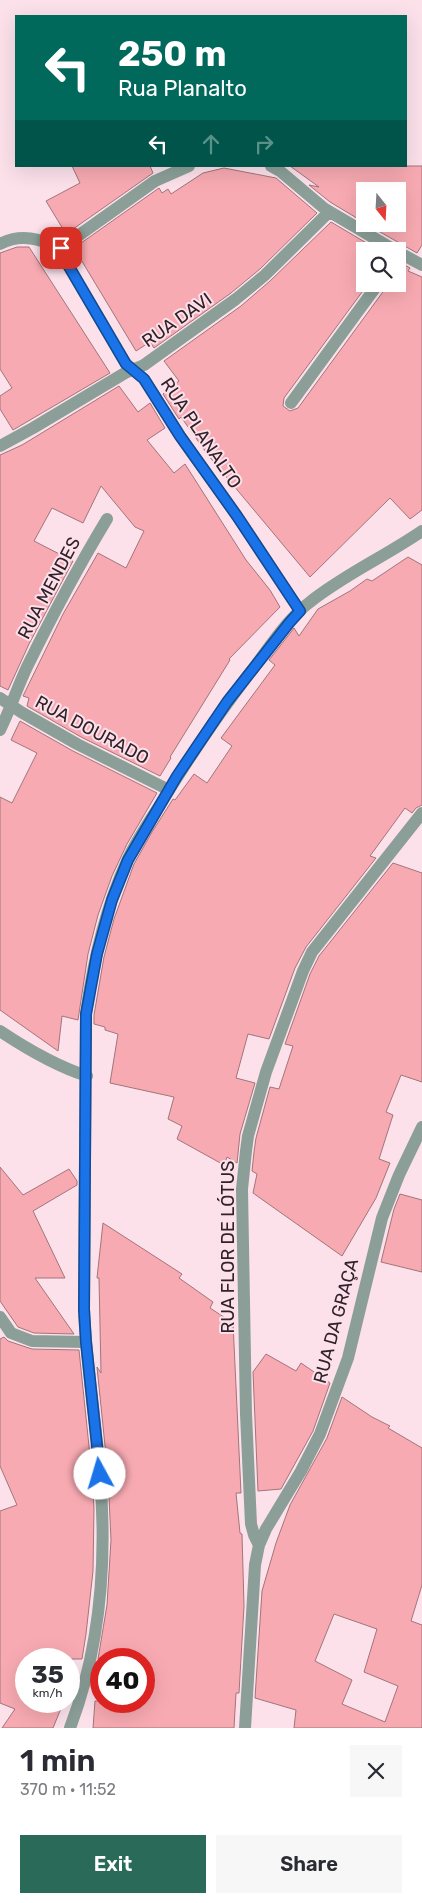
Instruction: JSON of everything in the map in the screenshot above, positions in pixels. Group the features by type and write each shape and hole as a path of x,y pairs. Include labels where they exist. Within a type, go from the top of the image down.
{"street":[{"path":"0,244 20,236 42,240 61,248 155,181 187,167"},
{"path":"273,167 285,175 312,200 329,212 379,242"},
{"name":"RUA DAVI","path":"0,446 132,370 144,365 236,299 265,275 329,212"},
{"name":"RUA PLANALTO","path":"61,248 68,265 126,364 144,379 180,436 237,516 300,611"},
{"path":"406,257 422,265"},
{"path":"291,404 372,292"},
{"name":"RUA MENDES","path":"0,730 5,702 28,666 86,553 108,519"},
{"path":"70,1728 80,1703 92,1646 102,1562 100,1474 86,1342 84,1224 87,1076 86,1014 90,983 100,939 112,900 128,860 169,790 227,702 290,622 309,602 359,568 422,531"},
{"name":"RUA DOURADO","path":"5,702 77,744 169,790"},
{"name":"RUA FLOR DE LÓTUS","path":"245,1728 255,1565 259,1545 251,1524 248,1470 242,1189 248,1136 266,1072 312,952 422,813"},
{"path":"0,1031 52,1062 87,1076"},
{"name":"RUA DA GRAÇA","path":"259,1545 266,1529 301,1472 323,1426 348,1358 382,1218 399,1175 422,1127"},
{"path":"0,1317 11,1333 32,1341 86,1342"}],"building":[{"path":"422,166 422,245 417,253 406,247 406,242 398,242 380,232 406,232 406,182 356,182 356,218 330,202 309,185 319,187 291,167"},
{"path":"72,167 150,167 153,173 66,234 46,201 80,183"},
{"path":"224,168 276,178 317,213 260,269 231,293 154,348 150,342 136,351 74,248 159,188 162,193 168,189 171,194 203,173"},
{"path":"331,222 365,242 356,242 356,292 362,292 284,398 283,406 290,411 298,408 383,292 406,292 406,266 410,268 408,271 422,277 422,510 410,519 390,498 310,577 208,455 181,417 179,419 163,394 179,381 164,361 241,306 270,281"},
{"path":"17,247 29,247 110,373 13,430 0,409 0,396 12,388 0,369 0,253"},
{"path":"119,386 138,412 150,403 165,428 147,440 174,473 185,464 246,560 270,590 280,607 229,659 160,776 81,737 27,706 29,698 23,696 63,614 98,553 126,568 144,531 135,527 101,486 83,523 52,508 34,541 73,561 29,644 8,690 0,686 0,455 22,445"},
{"path":"408,557 422,565 422,805 412,813 405,808 370,856 376,858 306,947 295,968 269,1039 248,1034 236,1078 255,1083 240,1134 237,1163 227,1157 224,1165 177,1139 182,1126 168,1119 174,1097 110,1083 118,1034 94,1024 94,1015 104,957 114,919 134,864 152,832 173,799 175,800 194,774 207,783 232,746 221,738 275,665 269,660 294,628 299,636 318,609 367,579 372,581"},
{"path":"20,721 73,751 157,793 127,844 112,876 98,915 88,954 78,1020 62,1016 58,1051 0,1010 0,797 12,803 37,753 11,740"},
{"path":"393,863 422,873 422,1082 401,1075 386,1112 393,1115 379,1159 390,1163 376,1198 342,1256 253,1193 257,1174 252,1171 254,1152 270,1087 279,1089 293,1046 285,1044 310,974 319,956"},
{"path":"0,1167 23,1195 69,1169 77,1181 77,1185 33,1211 65,1278 35,1278 74,1334 34,1333 18,1327 0,1301"},
{"path":"400,1194 422,1200 422,1272 381,1262 394,1209"},
{"path":"103,1223 182,1274 179,1278 213,1302 210,1308 233,1323 241,1493 236,1493 240,1533 242,1534 244,1606 239,1693 236,1693 234,1728 93,1728 94,1713 155,1713 155,1648 100,1648 107,1605 111,1540 108,1475 97,1367 101,1373 99,1278 97,1278"},
{"path":"4,1337 8,1341 32,1349 79,1350 94,1508 93,1571 82,1659 80,1659 80,1648 15,1648 15,1709 0,1703 0,1511 17,1505 0,1466 0,1339"},
{"path":"266,1354 296,1371 301,1363 330,1383 313,1431 281,1489 258,1491 253,1372"},
{"path":"342,1397 422,1448 422,1585 411,1621 422,1625 422,1728 294,1728 296,1710 255,1698 262,1591 276,1543 290,1505 327,1438","holes":["334,1614 377,1629 364,1672 398,1686 385,1722 342,1704 352,1680 315,1661"]},
{"path":"15,1709 15,1713 59,1713 53,1728 2,1728"}],"route":[{"path":"61,248 68,265 126,364 144,379 180,436 237,516 300,611 227,702 177,776 128,860 112,900 100,939 90,983 86,1014 87,1123 84,1309 89,1381 100,1474"}]}
